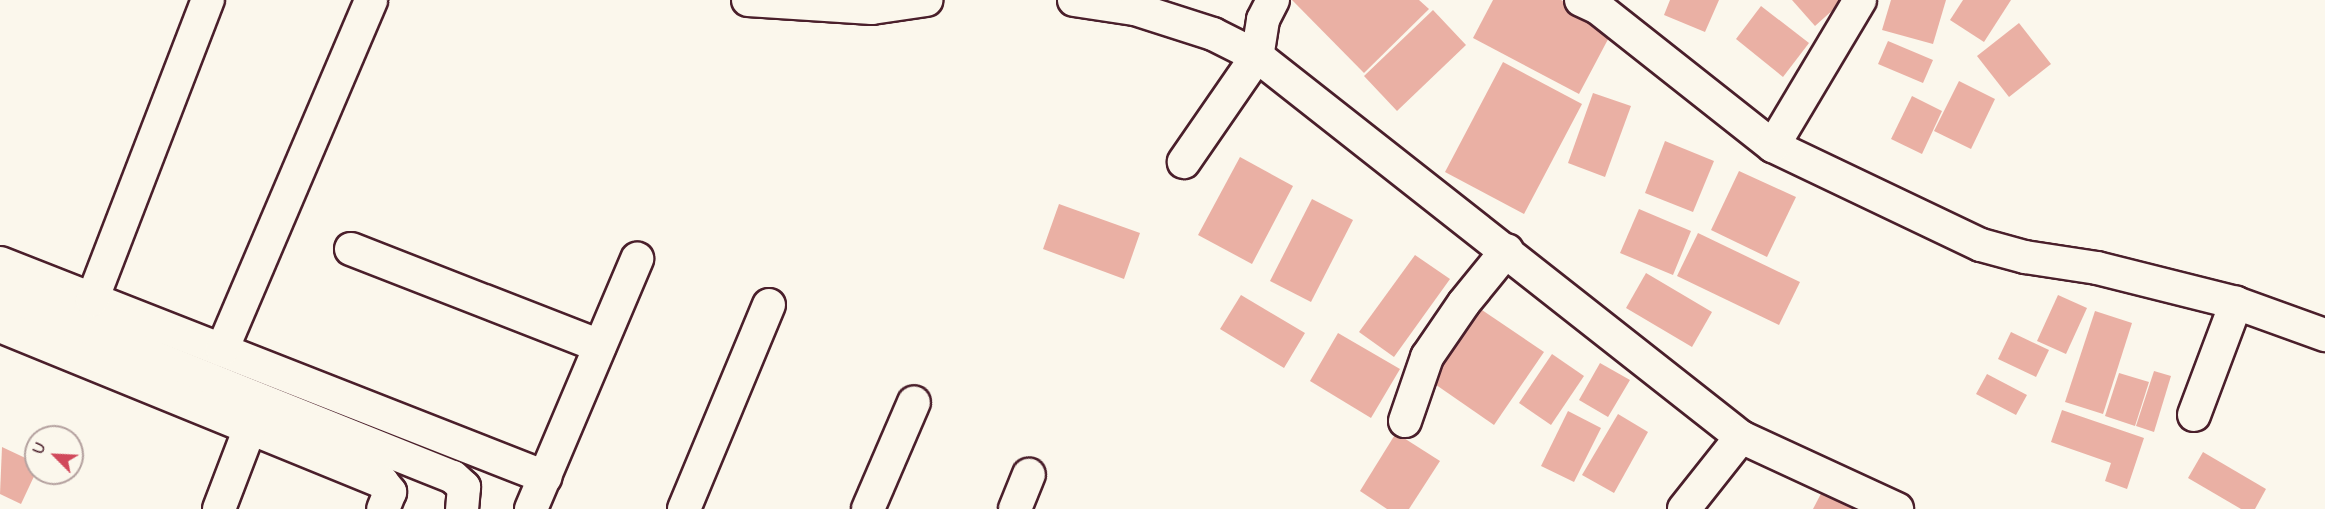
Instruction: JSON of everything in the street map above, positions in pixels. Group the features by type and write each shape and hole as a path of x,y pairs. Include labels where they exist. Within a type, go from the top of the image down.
{"street":[{"path":"92,300 208,0"},
{"path":"222,350 371,0"},
{"path":"748,0 872,8 926,0"},
{"path":"1074,0 1135,9 1213,34 1257,56 1507,250 1741,437 1897,509"},
{"path":"1184,162 1257,56 1263,20 1273,0"},
{"path":"1581,0 1598,8 1773,146 1982,245 2025,257 2097,268 2236,303 2325,335"},
{"path":"1773,146 1860,0"},
{"path":"351,249 600,346"},
{"path":"1405,421 1427,357 1458,311 1507,250"},
{"path":"531,509 637,258"},
{"path":"0,263 545,477"},
{"path":"0,295 453,477 464,487 462,509"},
{"path":"2194,415 2236,303"},
{"path":"684,509 769,305"},
{"path":"0,326 382,482 390,492 383,509"},
{"path":"868,509 914,402"},
{"path":"219,509 250,428"},
{"path":"1684,509 1741,437"},
{"path":"1015,509 1029,475"}],"building":[{"path":"1292,0 1419,0 1429,9 1364,73"},
{"path":"1493,0 1561,0 1614,28 1579,94 1473,38"},
{"path":"1670,0 1719,0 1705,32 1664,15"},
{"path":"1792,0 1844,0 1815,26"},
{"path":"1891,0 1946,0 1933,44 1882,30"},
{"path":"1963,0 2011,0 1984,42 1950,20"},
{"path":"1761,6 1809,43 1783,77 1736,39"},
{"path":"1433,10 1466,45 1397,111 1364,76"},
{"path":"2019,23 2051,64 2009,97 1977,56"},
{"path":"1888,41 1933,60 1923,83 1878,64"},
{"path":"1503,62 1582,104 1524,214 1445,172"},
{"path":"1959,81 1995,99 1971,149 1934,131"},
{"path":"1593,93 1631,106 1605,177 1568,163"},
{"path":"1912,96 1942,111 1922,154 1891,139"},
{"path":"1665,141 1714,161 1693,212 1645,193"},
{"path":"1240,157 1293,186 1252,264 1198,235"},
{"path":"1739,171 1796,197 1767,257 1711,230"},
{"path":"1312,199 1353,220 1311,302 1270,281"},
{"path":"1059,204 1140,233 1124,279 1043,249"},
{"path":"1639,209 1691,231 1673,275 1620,253"},
{"path":"1698,233 1800,282 1779,325 1677,276"},
{"path":"1415,255 1450,279 1394,357 1359,332"},
{"path":"1646,273 1712,312 1692,347 1626,308"},
{"path":"1241,295 1305,333 1284,368 1220,329"},
{"path":"2058,295 2087,308 2066,354 2037,341"},
{"path":"1479,308 1544,352 1494,425 1429,380"},
{"path":"2095,311 2132,323 2103,414 2065,402"},
{"path":"2011,332 2049,350 2036,377 1998,359"},
{"path":"1338,333 1400,369 1371,418 1310,381"},
{"path":"1552,354 1584,376 1551,425 1519,403"},
{"path":"1600,363 1630,380 1608,417 1579,400"},
{"path":"2154,371 2171,376 2154,432 2136,426"},
{"path":"2119,373 2149,382 2135,426 2105,416"},
{"path":"1987,374 2027,395 2016,415 1976,394"},
{"path":"2062,410 2144,438 2127,489 2105,481 2111,463 2051,442"},
{"path":"1568,411 1601,428 1574,482 1541,466"},
{"path":"1618,414 1648,432 1614,493 1582,475"},
{"path":"1396,433 1440,461 1409,509 1387,509 1360,491"},
{"path":"2,447 24,457 24,485 30,485 21,504 0,494"},
{"path":"2203,452 2266,489 2255,509 2241,509 2188,478"},
{"path":"1826,484 1871,509 1813,509"}]}
